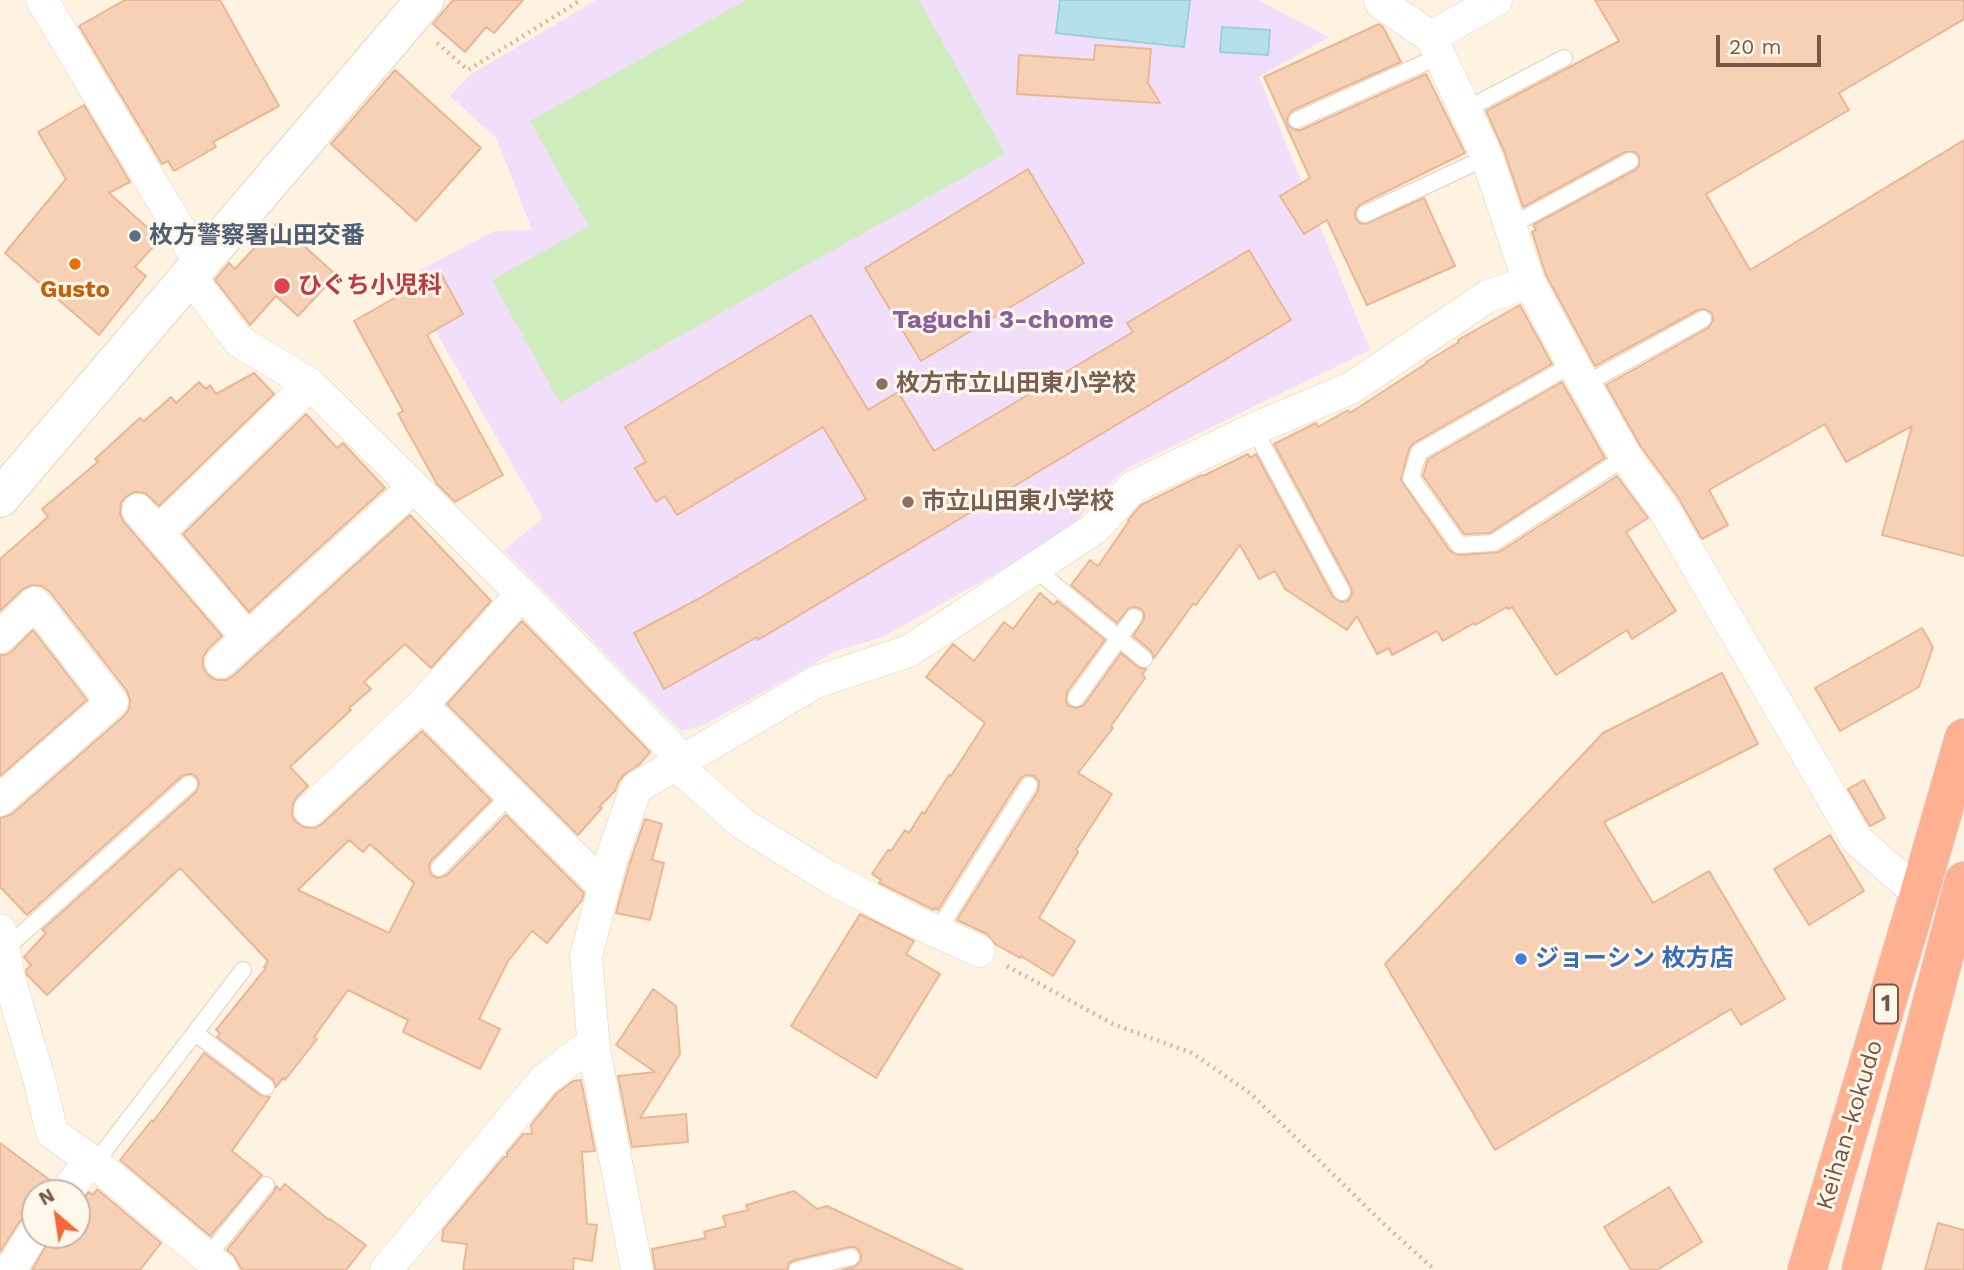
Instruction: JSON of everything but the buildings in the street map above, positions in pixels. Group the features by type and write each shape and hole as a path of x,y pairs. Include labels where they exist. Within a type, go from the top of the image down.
{"highway":[{"name":"Keihan-kokudo","path":"1807,1270 1964,738"},
{"name":"Keihan-kokudo","path":"1861,1270 1964,881"}],"main road":[{"path":"0,498 425,0"}],"street":[{"path":"43,0 195,270 239,341 310,384 522,594 679,762 743,824 827,876 903,916 979,951"},
{"path":"1436,46 1496,0"},
{"path":"1372,1 1436,46 1488,157 1529,282 1626,457 1663,508 1857,840 1919,894"},
{"path":"637,1270 593,1042 586,956 612,857 636,788 816,682 909,651 1094,529 1133,487 1254,429 1350,388 1488,296 1529,282"},
{"path":"247,637 148,521 310,384"},
{"path":"221,662 414,487"},
{"path":"310,810 422,705 522,594"},
{"path":"0,637 35,603 112,702 0,800"},
{"path":"422,705 604,887"},
{"path":"2,940 9,978 10,1027 40,1082 52,1133 93,1161 214,1264"},
{"path":"386,1270 544,1080 593,1042"},
{"path":"77,1179 93,1161"},
{"path":"10,1270 23,1249"}],"lane":[{"path":"1297,120 1436,46"},
{"path":"1465,110 1564,58"},
{"path":"1364,214 1488,157"},
{"path":"1510,226 1630,161"},
{"path":"1626,457 1493,543 1459,545 1412,478 1419,452 1579,374 1703,319"},
{"path":"1254,429 1342,592"},
{"path":"1034,569 1143,659"},
{"path":"1076,698 1134,617"},
{"path":"2,940 189,784"},
{"path":"937,932 1029,785"},
{"path":"439,868 512,794"},
{"path":"93,1161 243,971"},
{"path":"195,1033 266,1087"},
{"path":"214,1264 266,1185"},
{"path":"797,1270 851,1257"}],"path":[{"path":"468,70 581,0"},
{"path":"979,951 1113,1024 1192,1053 1251,1094 1435,1270"}],"shaded area":[{"name":"枚方市立山田東小学校","path":"596,0 1258,0 1329,37 1259,77 1370,350 1126,469 1093,499 1069,532 883,637 838,650 706,724 681,731 504,550 543,518 405,278 494,231 532,230 497,139 450,96 470,75"}],"green space":[{"path":"746,0 919,0 1005,154 560,403 492,280 589,226 530,121"}],"water":[{"path":"1060,0 1190,0 1184,47 1056,33"},
{"path":"1222,27 1270,30 1268,55 1220,52"}],"place":[{"name":"枚方警察署山田交番","path":"135,236"},
{"name":"Gusto","path":"75,264"},
{"name":"ひぐち小児科","path":"282,286"},
{"name":"枚方市立山田東小学校","path":"882,384"},
{"name":"市立山田東小学校","path":"908,502"},
{"name":"ジョーシン 枚方店","path":"1521,959"}],"district":[{"name":"Taguchi 3-chome","path":"1003,320"}]}
